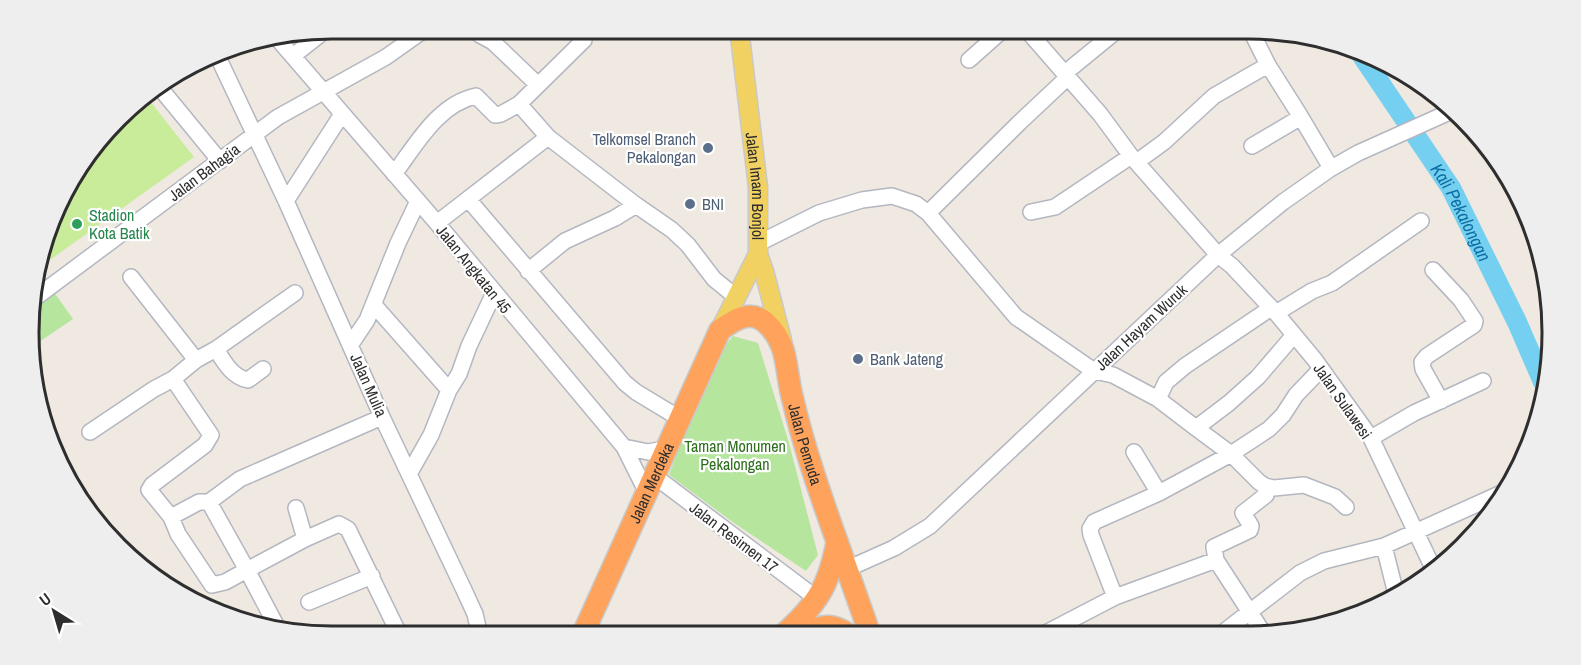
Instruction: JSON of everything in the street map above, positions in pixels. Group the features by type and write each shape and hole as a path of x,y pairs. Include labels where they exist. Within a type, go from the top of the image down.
{"highway":[{"path":"720,330 737,318 749,316 765,322 782,342"},
{"name":"Jalan Merdeka","path":"587,626 618,559 649,483 720,330"},
{"name":"Jalan Pemuda","path":"782,342 791,393 806,445 837,544 867,626"},
{"path":"791,626 816,598 828,578 837,544"}],"main road":[{"name":"Jalan Imam Bonjol","path":"740,39 758,188 758,248 782,342"},
{"path":"720,330 758,248"}],"street":[{"name":"Jalan Bahagia","path":"42,293 278,117 386,57 411,39"},
{"path":"486,39 493,42 538,85"},
{"path":"394,174 435,120 447,109 461,100 476,96 495,115 501,114 519,104 584,39"},
{"path":"969,60 993,39"},
{"name":"Jalan Sulawesi","path":"1035,39 1218,255 1232,266 1274,311 1321,369 1371,438 1431,562"},
{"path":"928,213 1067,75 1108,39"},
{"path":"1255,39 1268,65 1331,168"},
{"path":"292,56 313,40"},
{"name":"Jalan Angkatan 45","path":"283,44 437,223 624,447 649,483"},
{"name":"Jalan Mulia","path":"220,61 286,201 382,417 475,614 478,626"},
{"path":"1030,212 1054,207 1164,142 1214,96 1268,65"},
{"path":"164,92 220,161"},
{"path":"519,104 548,137 688,244 714,279 736,297"},
{"name":"Jalan Hayam Wuruk","path":"847,569 894,548 930,526 1218,255 1282,202 1331,168 1442,112"},
{"path":"286,201 342,114"},
{"path":"1252,146 1296,120 1299,114"},
{"path":"437,223 548,137"},
{"path":"758,248 819,213 862,200 892,196 916,204 928,213 1016,317 1094,371 1113,375 1158,399 1231,454 1265,486 1274,488 1304,485 1335,497 1346,507"},
{"path":"468,199 625,383 679,418"},
{"path":"351,344 367,320 398,243 418,201"},
{"path":"528,271 566,241 615,218 636,205"},
{"path":"1158,399 1166,382 1185,366 1274,311 1332,283 1421,221"},
{"path":"1433,270 1461,300 1475,321 1474,325 1426,356 1422,362 1423,369 1441,401"},
{"path":"131,277 196,360"},
{"path":"90,432 173,379 196,360 216,349 296,293"},
{"path":"409,474 431,435 494,293"},
{"path":"374,305 449,390"},
{"path":"1196,428 1258,377 1294,335"},
{"path":"216,349 233,374 241,379 248,380 262,369"},
{"path":"1115,597 1090,529 1094,522 1159,493 1231,454 1269,429 1283,415 1296,395 1321,369"},
{"path":"173,379 211,435 205,445 152,485 149,490 171,517 178,534 212,585 225,582 304,539 339,524 344,525 372,576 395,626"},
{"path":"1371,438 1414,413 1484,381"},
{"path":"171,517 199,502 209,502 240,479 382,417"},
{"path":"624,447 648,452 665,449"},
{"path":"1134,452 1159,493"},
{"name":"Jalan Resimen 17","path":"649,483 816,598"},
{"path":"1259,625 1216,560 1214,547 1250,530 1251,526 1243,513 1266,495 1265,486"},
{"path":"1231,626 1291,579 1311,567 1350,553 1384,546 1492,497"},
{"path":"209,502 273,620"},
{"path":"296,508 304,539"},
{"path":"1384,546 1394,587"},
{"path":"1058,626 1115,597 1216,560"},
{"path":"309,602 372,576"}],"green space":[{"name":"Stadion Kota Batik","path":"151,102 194,157 48,261 61,220 88,169 125,125"},
{"path":"51,288 73,319 39,342 40,313 42,293"},
{"name":"Taman Monumen Pekalongan","path":"733,336 758,343 789,443 818,555 806,571 734,523 669,475 699,393 716,357"}],"waterway":[{"name":"Kali Pekalongan","path":"1367,64 1451,188 1517,322 1539,372"}],"place":[{"name":"Telkomsel Branch Pekalongan","path":"708,148"},
{"name":"BNI","path":"690,204"},
{"name":"Stadion Kota Batik","path":"77,224"},
{"name":"Bank Jateng","path":"858,359"}]}
